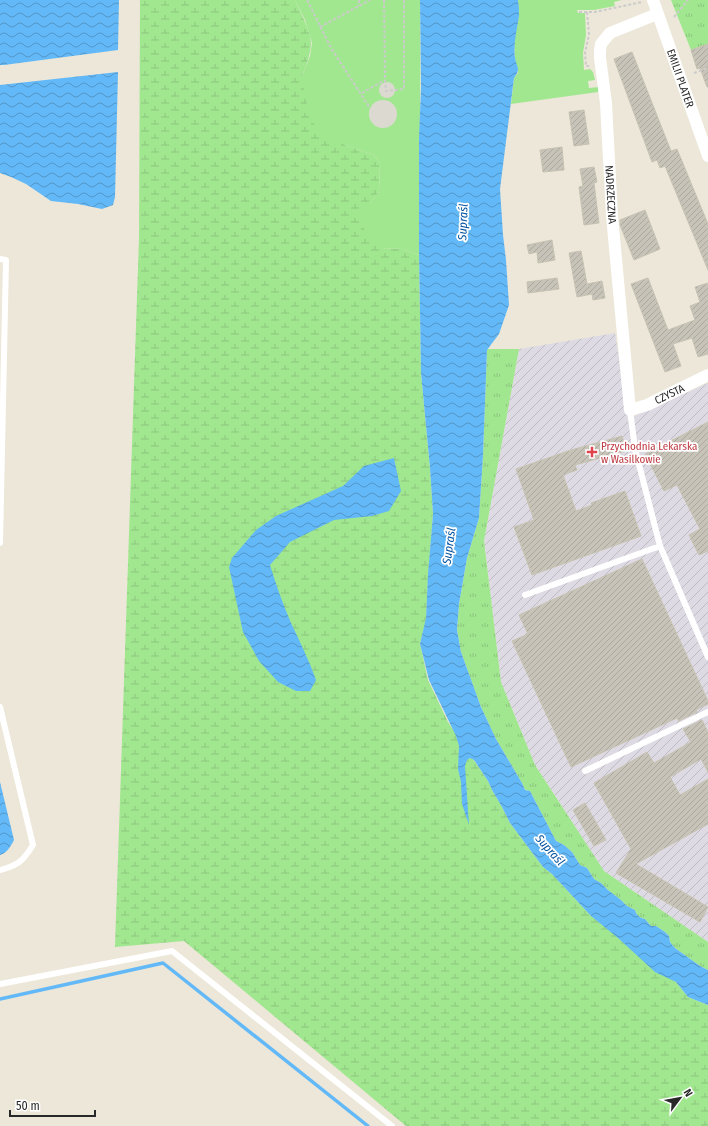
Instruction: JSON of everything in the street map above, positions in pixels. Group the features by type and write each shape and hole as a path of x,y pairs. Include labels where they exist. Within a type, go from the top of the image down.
{"street":[{"name":"EMILII PLATER","path":"649,1 658,14 708,156"},
{"name":"NADRZECZNA","path":"630,410 612,216 606,103 600,50 601,44 610,33 658,14"},
{"name":"CZYSTA","path":"630,410 647,405 708,375"}],"lane":[{"path":"0,259 6,260 0,543"},
{"path":"630,410 635,449 660,546 708,657"},
{"path":"526,595 660,546"},
{"path":"0,707 33,845 24,858 13,866 0,870"},
{"path":"585,771 708,712"},
{"path":"0,984 172,950 392,1126"}],"path":[{"path":"307,0 331,48 370,108"},
{"path":"359,0 359,6"},
{"path":"320,27 370,0"},
{"path":"384,0 386,91 404,89 404,0"},
{"path":"674,17 688,0"},
{"path":"579,12 595,12 649,1"},
{"path":"694,73 708,68"},
{"path":"361,94 385,80"}],"shaded area":[{"path":"387,82 394,87 395,90 390,97 387,98 380,93 379,90 384,83"},
{"path":"383,100 393,104 397,114 393,124 383,128 373,124 369,114 373,104"},
{"path":"615,333 628,419 708,383 708,942 604,871 535,765 501,682 484,541 519,349"}],"green space":[{"path":"140,0 295,0 311,40 309,57 302,76 345,145 374,155 380,163 379,192 370,203 380,248 403,249 419,255 421,373 433,514 426,620 420,644 428,680 448,722 488,781 510,823 543,867 552,874 591,916 676,982 688,997 708,1005 708,1126 406,1126 184,941 115,947 139,238"},
{"path":"295,0 420,0 419,255 403,249 380,248 367,234 359,220 361,208 370,203 379,192 380,163 374,155 345,145 324,135 314,124 306,101 302,76 310,56 312,43 305,20"},
{"path":"518,0 622,0 614,2 615,6 594,10 577,10 578,13 585,13 586,35 583,53 584,70 590,69 593,72 595,80 588,81 589,88 599,87 598,92 511,104 514,78 518,73 515,59 514,40 519,15"},
{"path":"671,0 708,0 708,44 691,50"},
{"path":"487,349 519,349 484,541 501,682 535,765 604,871 708,942 708,970 675,948 670,942 669,936 665,932 656,926 651,926 645,919 638,916 635,910 627,906 601,883 594,879 587,868 580,865 572,852 564,845 556,841 530,791 525,790 496,739 481,707 461,652 457,630 459,604 467,558 479,518"}],"water":[{"path":"0,0 119,0 118,50 0,65"},
{"name":"Supraśl","path":"420,0 518,0 519,6 514,48 518,70 514,78 500,189 509,305 499,334 487,350 479,518 467,558 459,604 457,630 461,652 481,707 496,739 525,790 530,791 556,841 564,845 572,852 580,865 587,868 594,879 601,883 627,906 635,910 638,916 645,919 651,926 656,926 665,932 669,936 670,942 675,948 708,970 708,1005 688,997 676,982 655,972 618,938 591,916 552,874 543,867 510,823 488,781 474,760 470,758 467,760 465,766 469,825 462,804 461,782 458,769 459,746 456,736 429,680 420,644 426,618 433,514 421,373 419,255 419,138 421,87"},
{"path":"118,72 115,197 113,205 102,209 78,204 51,201 26,184 0,173 0,85"},
{"path":"394,458 401,491 389,511 372,516 334,520 290,542 270,565 285,609 316,680 310,691 296,691 278,682 259,661 243,632 229,567 232,558 256,530 276,516 343,486 364,466"},
{"path":"0,782 14,840 7,851 0,855"}],"building":[{"path":"708,44 707,87 700,68 697,69 691,50"},
{"path":"632,52 671,151 677,149 708,224 708,270 665,166 660,168 657,160 652,162 614,59"},
{"path":"584,110 589,144 574,146 569,112"},
{"path":"562,147 564,170 543,172 540,150"},
{"path":"594,167 597,182 594,183 599,223 584,225 579,187 583,186 580,169"},
{"path":"645,210 660,249 634,260 620,225 620,220"},
{"path":"552,240 555,260 538,263 537,252 529,254 527,245"},
{"path":"581,251 587,284 602,281 605,298 593,300 592,294 577,297 569,253"},
{"path":"557,278 559,289 528,293 527,282"},
{"path":"648,278 668,330 695,320 690,306 700,302 695,287 708,283 708,354 698,357 692,338 673,344 681,366 665,372 631,284"},
{"path":"708,422 708,551 699,555 689,535 700,529 677,485 664,491 645,454"},
{"path":"622,436 626,451 575,465 577,470 563,475 576,511 592,505 591,503 625,491 641,536 532,575 514,527 534,520 516,469 571,450"},
{"path":"642,559 708,701 708,704 696,710 697,712 679,721 677,718 571,767 512,641 528,634 519,615"},
{"path":"702,720 708,732 708,772 701,759 670,777 680,795 708,779 708,824 636,864 708,907 700,922 616,873 631,849 594,783 647,752 654,763 691,742 683,729"},
{"path":"585,803 606,840 594,846 573,810"}],"waterway":[{"path":"0,999 163,963 368,1126"}],"place":[{"name":"Przychodnia Lekarska w Wasilkowie","path":"592,452"}]}
